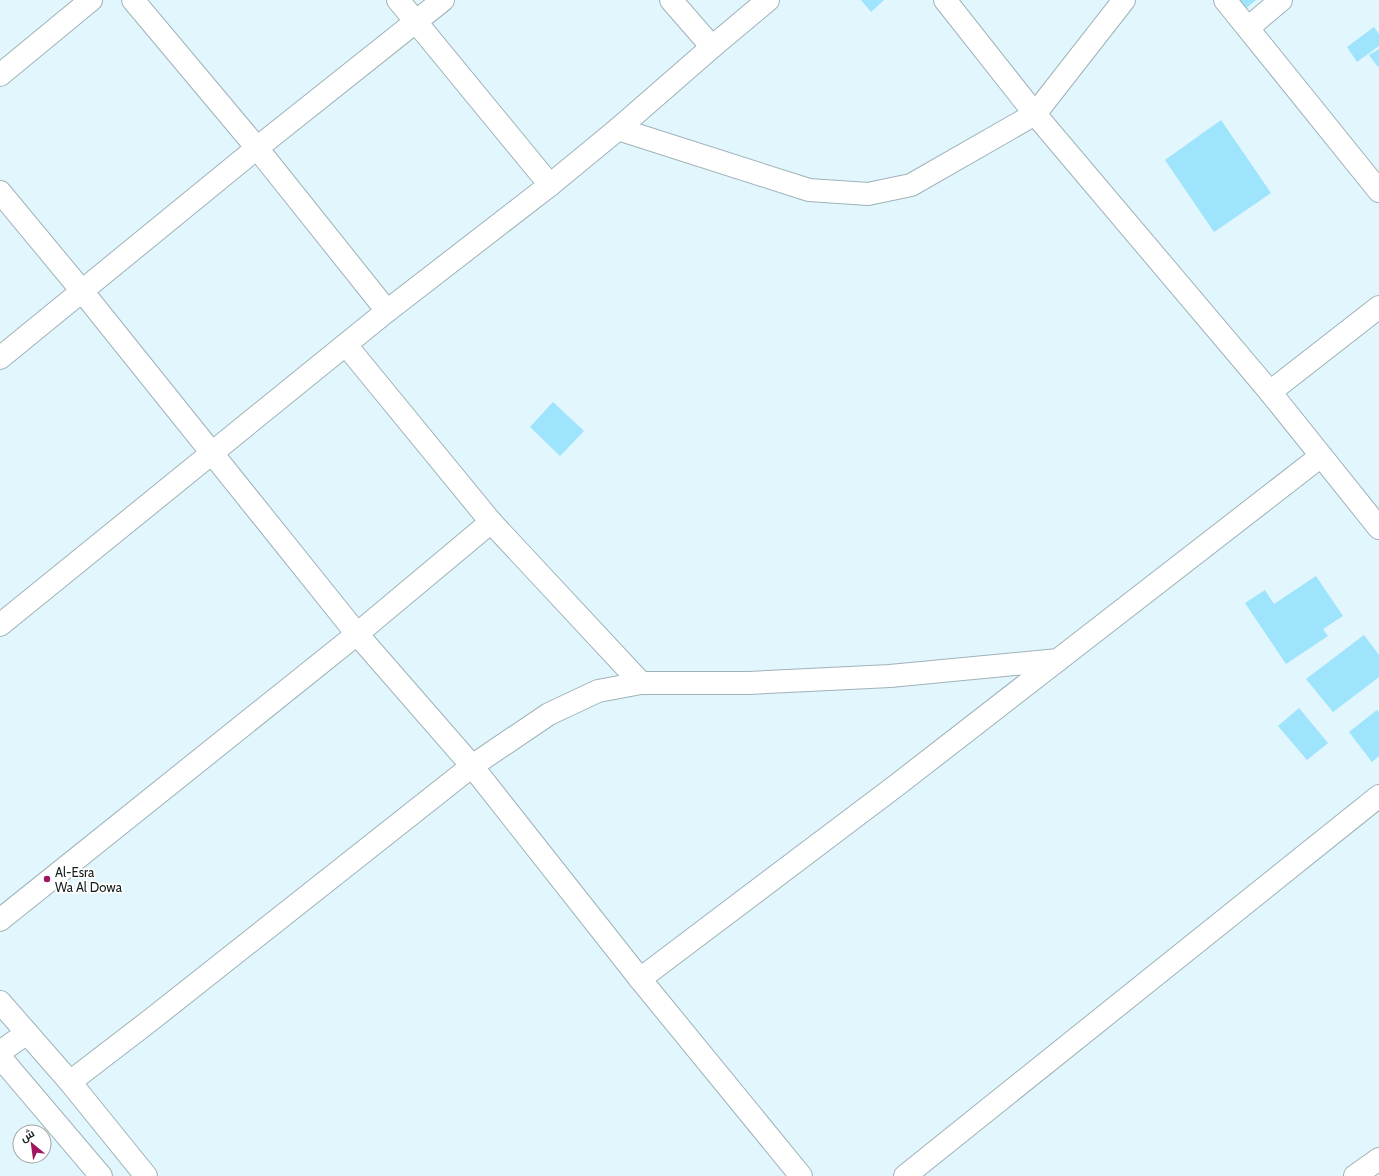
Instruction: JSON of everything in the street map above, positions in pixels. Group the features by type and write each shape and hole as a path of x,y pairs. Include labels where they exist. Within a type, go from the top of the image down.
{"street":[{"path":"0,75 91,0"},
{"path":"133,0 257,148 387,311"},
{"path":"398,0 550,185"},
{"path":"0,358 257,148 443,0"},
{"path":"671,0 712,47"},
{"path":"0,625 387,311 550,185 618,129 768,0"},
{"path":"945,0 1035,114 1270,392 1379,528"},
{"path":"618,129 809,190 868,194 911,185 1035,114 1124,0"},
{"path":"1225,0 1379,191"},
{"path":"1248,28 1282,0"},
{"path":"0,192 82,291 357,634 472,766 640,979 801,1176"},
{"path":"1270,392 1379,307"},
{"path":"346,345 491,522 641,684"},
{"path":"640,979 897,785 1321,456"},
{"path":"0,920 357,634 491,522"},
{"path":"70,1082 472,766 549,714 598,691 641,684 749,682 890,676 1058,660"},
{"path":"905,1176 1379,796"},
{"path":"0,1002 70,1082 146,1176"},
{"path":"0,1052 26,1033"},
{"path":"0,1057 101,1176"},
{"path":"1355,1176 1379,1160"}],"building":[{"path":"861,0 884,0 871,12"},
{"path":"1234,0 1256,0 1243,11"},
{"path":"1374,27 1379,34 1379,46 1357,62 1347,47"},
{"path":"1379,49 1379,66 1378,67 1369,55"},
{"path":"1221,120 1271,193 1214,232 1165,160"},
{"path":"553,402 584,431 560,456 530,427"},
{"path":"1316,576 1343,616 1323,629 1328,636 1286,664 1245,603 1265,590 1274,604"},
{"path":"1364,635 1379,655 1379,677 1333,712 1306,679"},
{"path":"1299,708 1328,743 1307,760 1278,726"},
{"path":"1377,710 1379,712 1379,756 1372,762 1349,732"}],"place":[{"name":"Al-Esra Wa Al Dowa","path":"47,879"}]}
